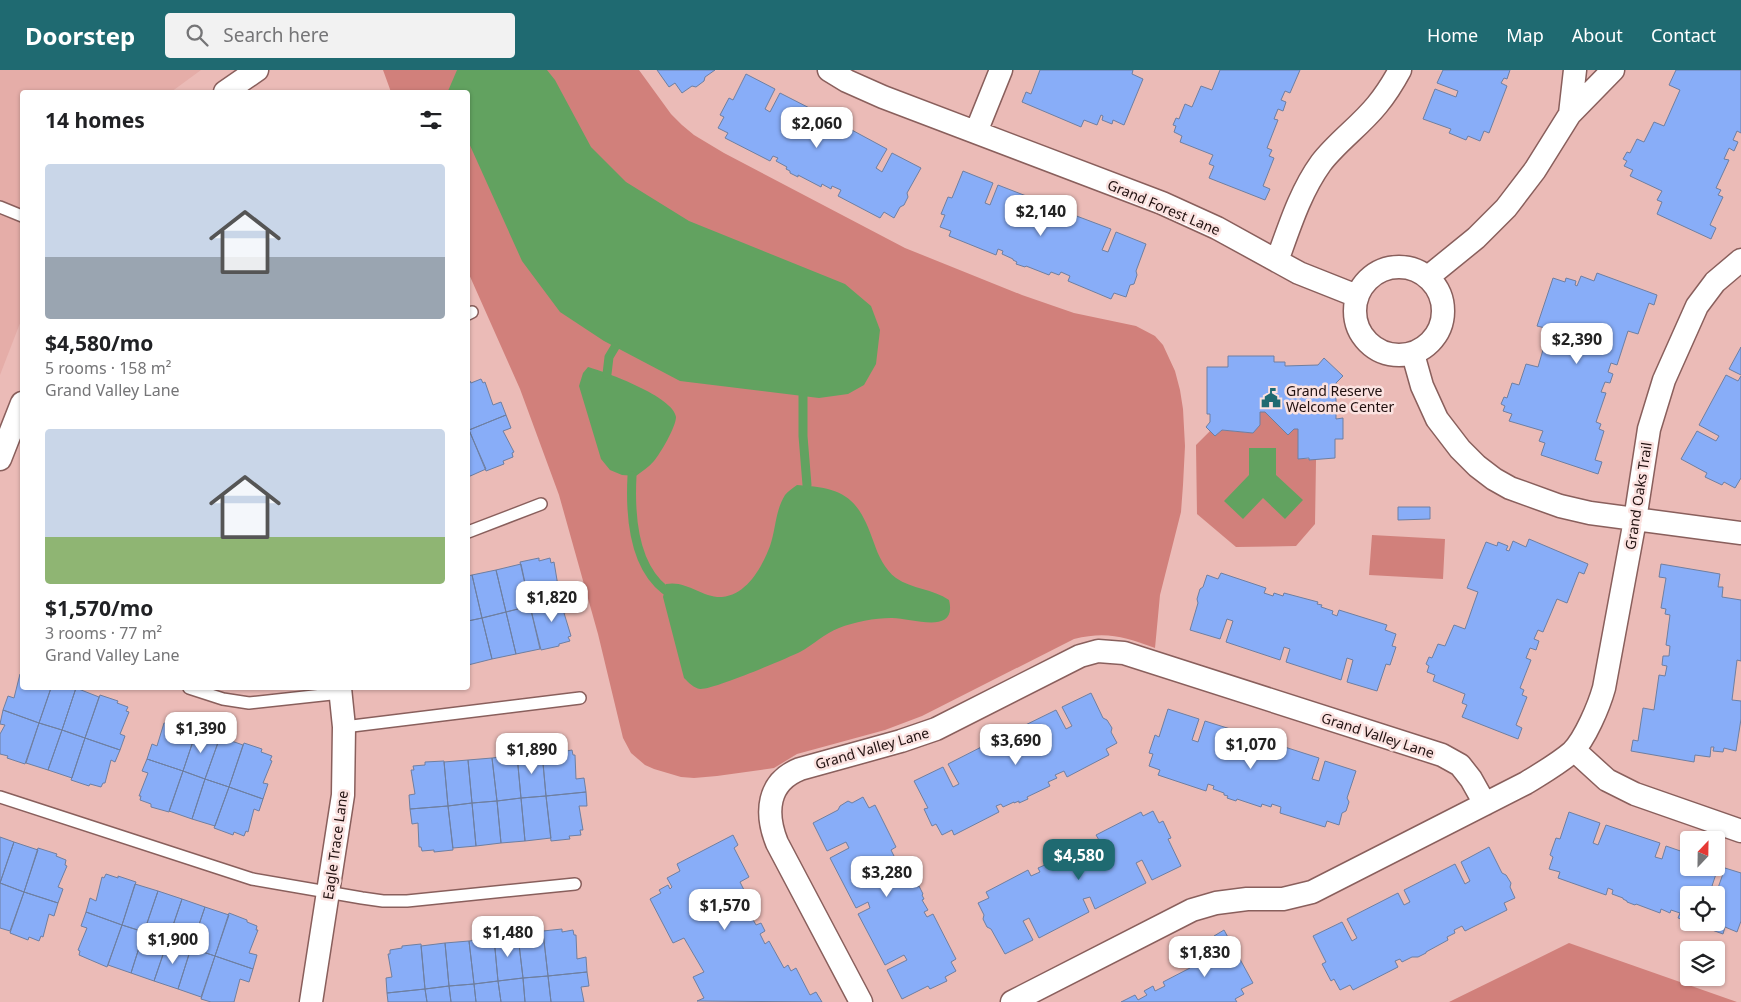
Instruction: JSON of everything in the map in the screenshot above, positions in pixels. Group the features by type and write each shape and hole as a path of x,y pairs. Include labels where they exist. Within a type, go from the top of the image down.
{"street":[{"path":"228,90 257,70"},
{"name":"Grand Forest Lane","path":"829,70 883,97 1162,203 1217,228 1315,281 1357,296"},
{"path":"976,132 1001,70"},
{"path":"1277,261 1312,176 1327,155 1376,106 1392,85 1400,70"},
{"path":"1570,114 1575,70"},
{"path":"1428,278 1476,238 1506,208 1535,170 1570,114 1613,70"},
{"name":"Grand Oaks Trail","path":"1574,750 1602,698 1635,520 1649,429 1664,380 1697,306 1715,282 1741,260"},
{"path":"1390,267 1404,267 1417,270 1428,278 1438,290 1443,304 1443,320 1438,335 1427,346 1413,354 1398,356 1383,353 1369,345 1360,333 1355,318 1354,303 1367,280 1378,272 1390,267"},
{"path":"1413,354 1422,386 1437,419 1468,457 1494,479 1531,497 1590,513 1741,533"},
{"path":"0,459 20,415"},
{"name":"Grand Valley Lane","path":"861,1002 777,844 771,829 769,814 778,786 789,774 800,769 887,745 936,729 1080,656 1098,652 1124,654 1442,755 1460,765 1471,779 1485,804"},
{"name":"Eagle Trace Lane","path":"311,1002 343,795 344,727 341,690"},
{"path":"1012,1002 1192,910 1216,903 1247,899 1283,899 1312,892 1485,804 1549,769 1574,750 1607,780 1635,794 1741,831"}],"lane":[{"path":"0,207 20,215"},
{"path":"470,531 541,504"},
{"path":"195,690 223,699 249,703 341,690"},
{"path":"344,727 580,698"},
{"path":"0,797 252,879 329,893 383,901 407,901 574,884"}],"shaded area":[{"path":"0,70 201,70 174,90 20,90 20,323 0,375"},
{"path":"383,70 639,70 671,114 694,135 724,153 905,248 1022,295 1074,313 1136,326 1155,336 1163,345 1175,371 1183,409 1185,446 1181,512 1160,595 1155,648 1106,635 1074,639 922,716 885,730 797,754 774,768 694,778 681,777 645,765 631,753 623,738 598,634 559,495 520,389 470,276 470,90 390,90"},
{"path":"457,70 547,70 555,80 591,147 626,182 689,221 845,284 871,306 880,330 876,364 864,385 848,394 819,398 680,381 604,341 560,312 522,261 470,145 470,90 448,90"},
{"path":"588,367 638,386 664,401 672,409 676,417 671,433 657,458 636,476 622,475 610,470 601,459 579,386 583,373"},
{"path":"1260,412 1265,412 1288,435 1294,429 1298,429 1298,458 1316,460 1315,524 1296,546 1236,547 1197,514 1196,445 1210,431 1215,436 1222,430 1253,433"},
{"path":"1249,448 1276,448 1276,475 1303,500 1285,519 1263,498 1243,519 1224,501 1249,475"},
{"path":"797,485 827,489 847,498 862,515 888,571 902,582 943,596 949,600 950,611 946,618 939,622 930,623 891,618 851,624 834,630 800,652 765,667 719,685 700,689 696,688 684,678 663,597 666,584 681,584 715,597 731,595 746,586 763,563 770,546 782,501 786,494"},
{"path":"1372,535 1445,539 1443,579 1369,575"},
{"path":"1569,943 1680,982 1680,986 1691,986 1737,1002 1449,1002"}],"building":[{"path":"657,70 715,70 696,87 692,86 682,93 675,83 669,87"},
{"path":"1040,70 1133,70 1132,74 1143,79 1124,125 1113,120 1112,124 1102,120 1103,116 1101,115 1097,125 1084,120 1081,127 1022,102 1026,92 1031,94"},
{"path":"1220,70 1300,70 1290,93 1285,91 1281,100 1286,102 1283,111 1278,109 1274,119 1278,120 1267,148 1272,150 1269,156 1274,158 1263,186 1270,189 1265,200 1209,178 1214,166 1209,164 1213,155 1180,142 1182,136 1174,132 1176,126 1173,125 1176,118 1179,119 1185,104 1192,107 1201,86 1212,90"},
{"path":"1443,70 1510,70 1507,79 1504,78 1501,83 1507,86 1489,133 1484,131 1480,141 1468,136 1466,140 1449,133 1451,129 1423,119 1435,89 1456,97 1458,91 1437,83"},
{"path":"1676,70 1741,70 1741,133 1737,131 1733,140 1738,142 1734,151 1729,148 1724,159 1729,160 1716,188 1721,190 1718,195 1723,197 1710,225 1716,228 1711,239 1657,214 1662,202 1657,200 1662,191 1630,176 1633,170 1624,166 1627,161 1623,159 1627,152 1630,153 1637,139 1644,142 1654,122 1664,126 1680,90 1669,85"},
{"path":"746,74 775,89 765,109 770,112 780,93 831,119 825,131 831,134 837,122 887,149 876,168 882,172 892,153 921,168 907,193 908,197 904,205 900,207 894,218 884,212 880,218 838,196 841,190 832,186 831,189 822,184 821,187 798,175 798,177 790,173 786,169 787,167 776,161 778,158 773,156 770,161 725,138 728,133 718,128 724,117 720,115 729,98 733,100"},
{"path":"963,171 993,183 985,203 990,205 998,185 1052,206 1047,219 1053,221 1058,209 1111,229 1102,250 1108,252 1116,232 1146,244 1136,271 1137,275 1134,284 1130,285 1126,297 1114,293 1111,299 1068,281 1070,276 1061,272 1059,275 1051,272 1049,275 1016,264 1017,262 1002,254 1003,251 998,249 996,255 949,236 951,231 940,227 945,215 941,214 948,197 952,198"},
{"path":"1597,273 1657,295 1654,305 1649,303 1638,334 1628,331 1617,365 1611,363 1608,372 1613,374 1610,383 1605,382 1601,392 1606,393 1596,422 1601,424 1599,429 1604,431 1595,460 1602,462 1598,474 1541,455 1545,443 1539,441 1543,431 1509,421 1512,414 1503,411 1505,406 1501,404 1504,397 1507,398 1512,383 1519,385 1526,364 1538,367 1549,329 1537,326 1553,278 1565,282 1566,278 1576,281 1575,285 1577,286 1581,276 1594,281"},
{"path":"1741,347 1741,375 1729,369"},
{"name":"Grand Reserve Welcome Center","path":"1228,356 1274,356 1274,362 1285,362 1285,366 1318,365 1324,358 1343,376 1336,383 1336,419 1343,418 1343,439 1335,439 1335,458 1298,459 1298,429 1294,429 1288,435 1265,412 1260,412 1260,425 1253,433 1222,430 1215,436 1206,427 1210,422 1210,414 1207,414 1207,367 1228,367"},
{"path":"1726,375 1738,381 1741,376 1741,478 1735,488 1724,482 1722,485 1705,477 1707,473 1681,459 1697,431 1716,441 1719,436 1699,425"},
{"path":"481,379 483,383 485,382 493,405 501,402 506,415 470,430 470,381 471,383"},
{"path":"506,415 511,428 503,431 514,452 512,453 513,457 503,461 504,464 486,471 470,430"},
{"path":"470,432 486,469 470,476"},
{"path":"1398,507 1430,507 1430,519 1398,520"},
{"path":"1529,539 1588,564 1584,574 1579,572 1567,603 1557,599 1543,632 1538,630 1534,639 1539,641 1536,650 1530,648 1526,658 1531,660 1520,688 1524,690 1522,695 1527,697 1516,725 1522,728 1518,739 1462,717 1467,705 1462,703 1465,694 1433,681 1435,675 1427,672 1429,666 1426,664 1429,657 1432,658 1438,644 1445,646 1454,625 1465,629 1478,592 1467,588 1486,542 1497,546 1498,542 1508,546 1506,550 1509,551 1513,541 1526,547"},
{"path":"539,558 539,561 550,558 551,563 554,562 558,586 566,584 569,597 530,606 520,562"},
{"path":"521,564 530,606 506,612 496,570"},
{"path":"1661,564 1720,574 1718,587 1723,587 1722,597 1741,600 1741,661 1737,660 1732,700 1741,701 1741,719 1736,751 1724,748 1723,752 1713,751 1714,747 1711,747 1710,757 1695,755 1694,762 1631,751 1633,740 1638,741 1643,708 1654,710 1659,675 1665,676 1667,666 1662,665 1663,656 1669,656 1670,646 1666,645 1670,615 1665,614 1666,609 1661,608 1666,578 1659,577"},
{"path":"496,570 506,612 482,618 472,575"},
{"path":"1221,573 1266,588 1264,593 1273,596 1274,593 1283,596 1284,593 1318,602 1317,604 1322,605 1321,607 1333,611 1332,614 1337,616 1339,610 1387,625 1385,630 1396,634 1392,646 1396,647 1390,665 1386,664 1377,691 1347,682 1353,660 1347,658 1341,680 1286,662 1290,649 1284,647 1280,660 1226,642 1233,621 1227,619 1220,639 1190,630 1200,589 1203,587 1207,575 1218,579"},
{"path":"472,575 482,618 470,621 470,576"},
{"path":"569,597 572,611 564,613 571,636 568,637 570,641 559,644 559,646 541,650 530,606"},
{"path":"530,606 540,649 516,654 506,612"},
{"path":"506,612 516,654 492,659 482,618"},
{"path":"482,618 492,659 470,664 470,621"},
{"path":"20,674 20,690 50,690 39,723 3,710 8,696 14,698"},
{"path":"50,690 75,690 62,730 39,723"},
{"path":"75,690 81,690 99,697 85,738 62,730"},
{"path":"1091,693 1103,718 1107,720 1112,728 1111,732 1117,743 1106,749 1109,755 1067,777 1064,771 1055,775 1057,778 1048,782 1050,786 1019,803 1019,801 1003,807 1001,804 996,806 999,812 954,835 952,830 942,835 936,824 932,826 924,809 928,808 914,781 943,767 953,787 959,784 948,764 999,738 1006,750 1012,747 1005,735 1056,710 1066,729 1072,726 1062,707"},
{"path":"100,695 118,701 117,703 128,707 126,711 129,712 120,734 125,736 120,750 85,738"},
{"path":"1168,709 1199,719 1192,740 1198,742 1205,721 1259,738 1255,751 1261,753 1266,741 1319,758 1312,779 1319,781 1325,761 1356,771 1347,798 1349,802 1346,811 1342,813 1339,825 1327,821 1325,827 1280,813 1281,807 1272,804 1271,807 1262,804 1261,807 1237,799 1236,801 1227,798 1228,796 1224,795 1224,793 1213,789 1214,786 1208,784 1206,791 1158,775 1160,770 1149,766 1153,754 1149,753 1155,735 1159,737"},
{"path":"3,710 39,723 25,764 0,754 0,734 5,725 0,724"},
{"path":"167,720 179,723 180,721 198,727 183,771 147,759 152,744 157,746 164,723"},
{"path":"39,723 62,730 48,770 26,763"},
{"path":"197,729 220,737 205,779 183,771"},
{"path":"62,730 85,738 72,778 48,770"},
{"path":"220,737 243,745 229,787 205,779"},
{"path":"85,738 120,750 115,762 111,760 105,783 101,787 90,784 89,786 71,780"},
{"path":"244,743 262,749 261,752 272,756 270,760 272,761 263,783 268,784 263,799 229,787"},
{"path":"561,749 561,752 572,750 573,755 575,755 576,779 584,778 586,792 546,796 542,751"},
{"path":"542,753 546,796 521,798 517,755"},
{"path":"517,755 521,798 497,801 492,758"},
{"path":"492,758 497,801 472,803 468,760"},
{"path":"147,759 183,771 169,812 151,807 151,804 140,800 141,796 139,796 148,773 142,771"},
{"path":"468,760 472,803 448,806 444,762"},
{"path":"444,761 448,806 410,809 409,795 415,794 411,770 414,770 413,766 425,765 425,762"},
{"path":"183,771 205,779 192,819 169,811"},
{"path":"205,779 229,787 215,826 192,819"},
{"path":"229,787 263,799 259,811 254,809 248,832 246,831 244,836 234,832 233,835 214,828"},
{"path":"586,792 587,806 579,806 583,830 580,830 581,835 569,836 570,839 551,841 546,796"},
{"path":"546,796 551,838 525,841 521,798"},
{"path":"863,797 869,808 875,805 896,847 891,850 895,858 899,857 903,865 906,864 917,887 919,886 923,894 924,899 922,900 928,910 924,912 927,917 933,914 956,959 951,962 956,971 945,977 947,981 930,989 928,986 902,999 887,970 907,960 904,955 885,965 858,914 870,908 868,902 856,908 830,858 849,848 846,842 827,851 813,823 838,810 840,806 848,801 852,803"},
{"path":"521,798 525,841 501,843 497,801"},
{"path":"497,801 501,843 476,846 472,803"},
{"path":"472,803 476,846 453,848 448,806"},
{"path":"448,806 453,850 422,851 421,847 419,847 418,823 412,824 410,809"},
{"path":"1153,811 1159,823 1163,821 1171,838 1168,839 1181,866 1152,880 1142,860 1136,863 1146,883 1095,909 1090,897 1083,899 1089,912 1039,938 1029,918 1023,921 1033,940 1005,954 991,929 987,927 978,903 989,898 986,892 1028,870 1031,876 1040,872 1038,868 1047,864 1046,861 1068,850 1067,848 1092,840 1094,843 1099,840 1096,835 1141,812 1143,816"},
{"path":"1569,812 1600,823 1593,843 1598,845 1606,825 1660,843 1655,857 1662,859 1666,846 1680,851 1680,876 1715,876 1712,886 1680,886 1680,913 1671,910 1670,913 1661,909 1660,913 1627,902 1623,898 1612,894 1613,890 1608,888 1606,895 1558,878 1560,872 1549,869 1553,857 1550,855 1556,838 1560,839"},
{"path":"733,835 738,845 734,848 749,877 740,882 756,914 751,916 756,925 761,923 765,931 760,934 765,944 769,941 784,968 788,965 791,971 796,968 810,995 816,992 822,1002 697,1001 704,998 693,977 704,972 684,938 673,943 650,899 661,893 659,890 668,885 670,889 672,887 667,878 680,871 677,864"},
{"path":"0,837 14,842 0,883"},
{"path":"14,842 38,850 24,892 0,883"},
{"path":"1489,847 1502,873 1506,875 1511,883 1510,887 1515,898 1504,903 1507,910 1465,931 1462,926 1454,930 1455,933 1447,937 1448,940 1418,957 1412,957 1402,962 1400,959 1395,961 1398,967 1353,990 1350,985 1340,990 1334,979 1331,981 1322,964 1326,962 1313,936 1342,922 1352,941 1357,938 1347,919 1398,893 1404,905 1410,902 1404,890 1455,864 1465,884 1470,881 1461,862"},
{"path":"38,848 57,854 56,856 66,860 65,865 67,866 58,887 63,889 58,903 24,892"},
{"path":"1725,868 1741,873 1741,921 1737,932 1725,927 1725,886 1719,886 1722,876 1725,876"},
{"path":"106,874 136,882 122,925 86,912 90,898 96,901 102,877 104,878"},
{"path":"0,883 24,892 10,931 0,928"},
{"path":"135,884 158,891 144,932 122,925"},
{"path":"158,891 182,899 168,940 144,932"},
{"path":"24,892 58,903 54,916 49,914 43,937 41,936 39,941 29,937 28,940 10,933"},
{"path":"182,899 205,907 191,948 168,940"},
{"path":"205,907 229,915 215,956 191,948"},
{"path":"86,912 122,925 107,967 79,955 80,951 78,950 87,928 81,926"},
{"path":"229,913 257,926 256,930 258,930 249,953 257,955 253,969 215,956"},
{"path":"122,925 144,932 131,973 108,965"},
{"path":"562,929 562,932 573,930 574,935 576,935 577,959 586,957 587,972 548,976 543,931"},
{"path":"1224,930 1253,983 1241,989 1244,994 1235,999 1237,1002 1121,1002 1135,995 1138,1000 1147,995 1144,991 1153,986 1155,991 1165,986 1163,982 1190,968 1187,964 1192,961 1190,956 1217,942 1214,936"},
{"path":"144,932 168,940 154,981 131,973"},
{"path":"543,933 548,976 523,978 518,936"},
{"path":"518,936 523,978 498,981 494,938"},
{"path":"494,938 498,981 474,984 469,941"},
{"path":"168,940 191,948 178,989 154,981"},
{"path":"469,941 474,984 449,986 445,943"},
{"path":"445,943 449,986 425,989 421,946"},
{"path":"421,944 425,989 387,993 386,978 392,977 388,954 390,954 390,950 402,948 402,946"},
{"path":"191,948 215,956 201,997 178,989"},
{"path":"215,956 253,969 249,982 240,979 234,1002 211,1002 201,999"},
{"path":"587,972 589,986 581,987 584,1002 551,1002 548,976"},
{"path":"548,976 551,1002 525,1002 523,978"},
{"path":"523,978 525,1002 501,1002 498,981"},
{"path":"498,981 501,1002 476,1002 474,984"},
{"path":"474,984 476,1002 451,1002 449,986"},
{"path":"449,986 451,1002 427,1002 425,989"},
{"path":"425,989 427,1002 388,1002 387,993"}],"waterway":[{"path":"607,374 609,357 615,347"},
{"path":"803,396 803,436 807,485"},
{"path":"632,476 633,522 640,553 654,579 665,590"}],"place":[{"name":"Grand Reserve Welcome Center","path":"1271,398"}]}
